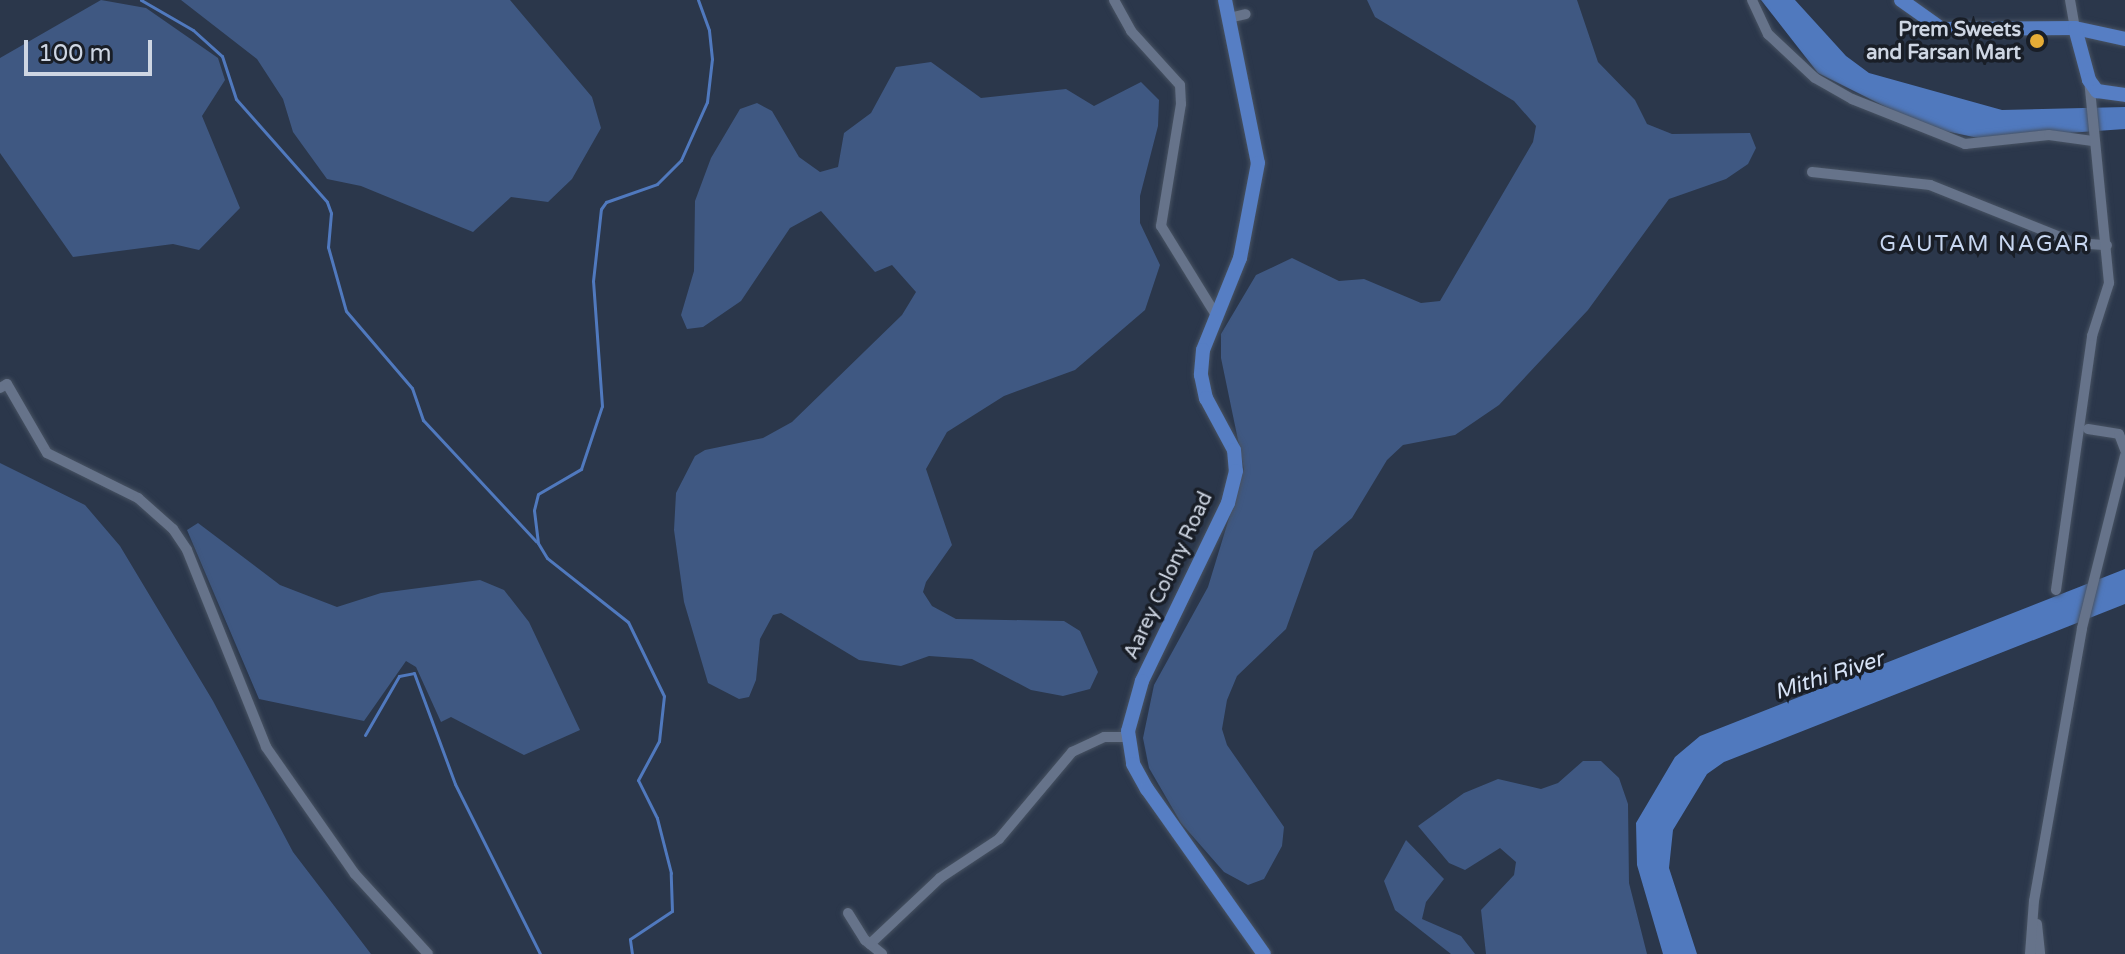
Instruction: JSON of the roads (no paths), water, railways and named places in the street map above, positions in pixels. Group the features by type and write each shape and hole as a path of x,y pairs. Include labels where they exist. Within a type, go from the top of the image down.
{"main road":[{"name":"Aarey Colony Road","path":"1225,0 1258,163 1240,258 1216,315 1201,375 1206,398 1234,450 1236,471 1228,503 1142,681 1129,737 1133,764 1147,789 1264,954"},
{"path":"1901,0 1942,29 2075,28 2125,39"},
{"path":"2075,28 2089,80 2097,91 2125,95"}],"street":[{"path":"1114,0 1131,31 1180,85 1181,104 1161,226 1216,315"},
{"path":"1752,0 1768,34 1815,78 1852,99 1965,144 2049,135 2092,138"},
{"path":"2070,0 2075,28"},
{"path":"1229,18 1246,14"},
{"path":"2056,590 2092,336 2109,283 2107,245 2092,138 2089,80"},
{"path":"1812,172 1930,185 2028,220 2075,243 2107,245"},
{"path":"0,388 7,384 47,453 138,498 173,529 187,550 266,747 355,874 428,954"},
{"path":"2088,429 2119,434 2125,450"},
{"path":"2030,954 2034,901 2082,628 2098,551 2125,456"},
{"path":"870,944 940,878 999,839 1072,752 1104,737 1129,737"},
{"path":"2034,901 2040,954"},
{"path":"848,913 870,944 882,954"}],"waterway":[{"path":"141,0 193,30 222,56 236,99 327,202 331,213 328,247 346,311 412,388 423,420 536,541"},
{"path":"632,954 630,939 672,911 671,873 657,818 638,780 659,741 664,696 628,622 547,558 538,543 534,510 538,494 581,469 602,406 593,281 601,209 606,202 657,184 681,160 707,102 712,59 709,30 698,0"},
{"path":"365,735 399,676 414,673 455,784 540,954"}],"place":[{"name":"Prem Sweets and Farsan Mart","path":"2037,41"}],"district":[{"name":"GAUTAM NAGAR","path":"1985,245"}],"water label":[{"name":"Mithi River","path":"1829,676"}]}
